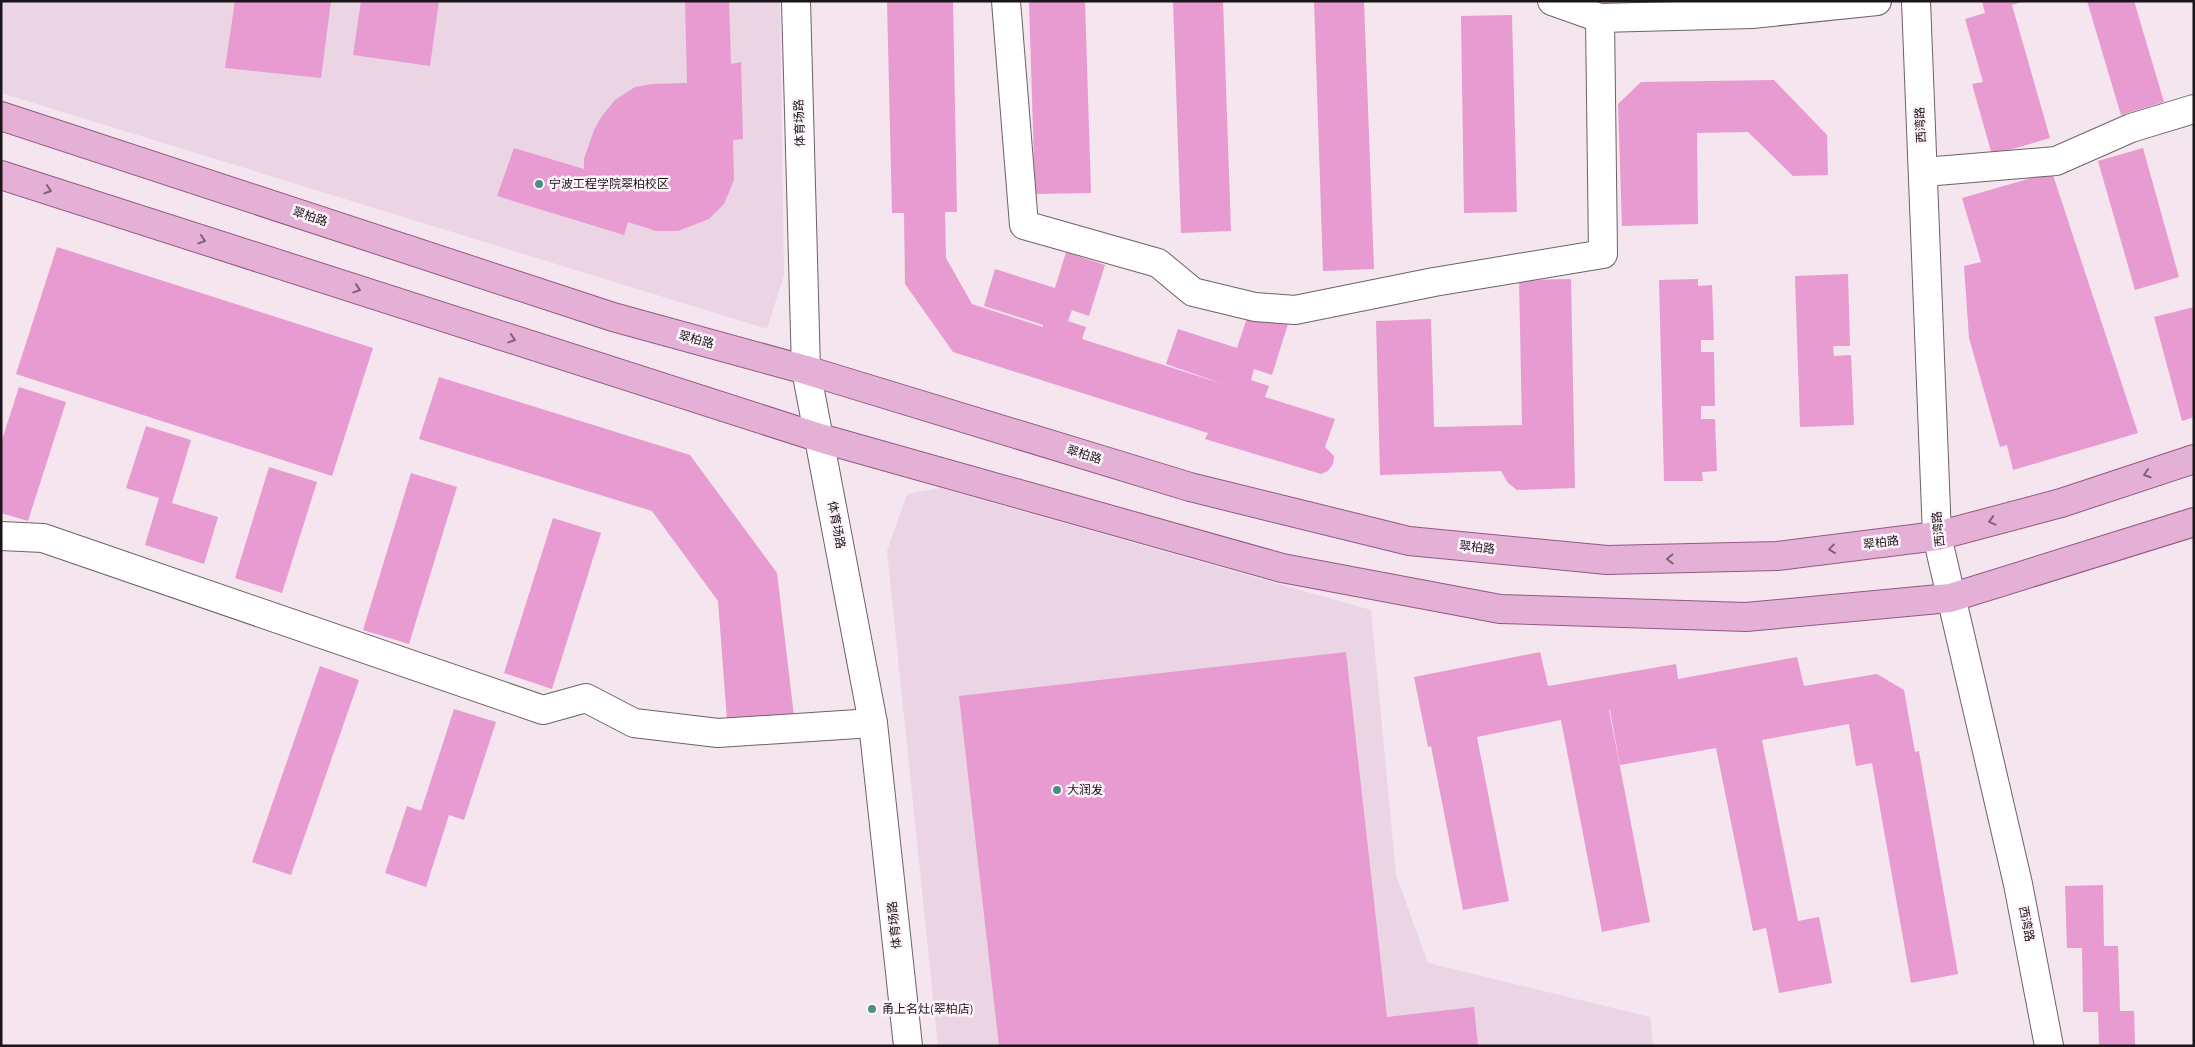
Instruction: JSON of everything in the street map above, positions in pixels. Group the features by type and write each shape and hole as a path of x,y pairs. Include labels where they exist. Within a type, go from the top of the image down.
{"main road":[{"name":"翠柏路","path":"1,116 613,317 806,370 1190,487 1409,541 1607,560 1777,556 1938,536 2061,503 2194,459"},
{"path":"1,175 820,438 1282,568 1500,609 1746,617 1950,598 2194,522"}],"street":[{"name":"体育场路","path":"796,1 806,370 873,723 908,1046"},
{"path":"1006,1 1024,226 1158,262 1193,292 1254,307 1295,310 1434,282 1603,254 1600,18"},
{"path":"1552,1 1600,18 1752,14 1877,1"},
{"name":"西湾路","path":"1916,1 1938,536 1950,598 2018,884 2049,1046"},
{"path":"1924,172 2056,161 2131,128 2194,109"},
{"path":"1,536 43,538 543,710 586,698 634,723 718,733 873,723"}],"shaded area":[{"name":"宁波工程学院翠柏校区","path":"1,1 780,1 784,275 767,329 1,93"},
{"path":"940,488 1371,610 1396,875 1428,963 1650,1017 1653,1046 938,1046 887,551 907,494"}],"building":[{"path":"235,1 331,1 321,78 225,68"},
{"path":"361,1 439,1 430,66 353,55"},
{"path":"685,1 729,1 731,64 741,62 743,139 733,140 734,180 724,204 709,219 678,231 656,231 628,222 624,235 497,196 514,148 584,169 584,159 594,130 615,100 635,87 652,84 687,83"},
{"path":"887,1 953,1 957,212 945,212 946,258 972,304 1043,327 1043,325 984,306 995,269 1055,288 1066,252 1105,265 1089,316 1072,310 1068,321 1086,327 1082,339 1226,385 1166,364 1178,329 1237,348 1249,312 1288,324 1272,375 1254,369 1251,380 1269,386 1265,397 1335,419 1325,447 1334,456 1333,464 1328,471 1321,474 1205,439 1208,433 953,352 905,284 904,213 892,213"},
{"path":"1029,1 1085,1 1091,193 1035,194"},
{"path":"1173,1 1223,1 1231,231 1181,233"},
{"path":"1314,1 1364,1 1374,269 1323,271"},
{"path":"1982,1 2025,1 2012,5 2050,138 1992,155 1972,84 1983,82 1965,19 1985,13"},
{"path":"2087,1 2134,1 2164,102 2121,115"},
{"path":"1512,15 1517,212 1464,213 1461,16"},
{"path":"1774,80 1827,135 1828,175 1793,176 1748,132 1697,133 1698,224 1622,226 1618,104 1641,82"},
{"path":"2143,148 2179,277 2135,290 2098,161"},
{"path":"2052,172 2138,433 2013,470 2007,445 2000,447 1969,338 1964,266 1981,262 1962,198"},
{"path":"57,247 373,348 332,476 16,374"},
{"path":"1848,274 1850,346 1833,346 1834,356 1851,355 1854,425 1800,427 1795,276"},
{"path":"1571,279 1575,488 1517,490 1508,483 1501,471 1380,475 1376,321 1431,319 1434,427 1522,425 1519,280"},
{"path":"1698,279 1698,286 1712,285 1714,340 1701,340 1701,352 1714,352 1715,406 1701,406 1701,419 1715,419 1717,471 1702,472 1703,481 1664,481 1659,280"},
{"path":"2194,307 2194,417 2182,421 2154,317"},
{"path":"439,377 690,455 777,573 794,716 727,720 718,601 652,511 419,439"},
{"path":"19,387 66,402 28,521 1,513 1,443"},
{"path":"146,426 191,440 172,503 218,517 204,564 145,545 159,498 126,488"},
{"path":"269,467 317,482 282,593 235,578"},
{"path":"411,473 457,487 409,644 363,630"},
{"path":"553,518 601,533 552,689 504,673"},
{"path":"1346,652 1387,1017 1474,1007 1478,1046 999,1046 959,696"},
{"path":"1540,652 1548,686 1676,664 1678,679 1797,657 1804,686 1877,674 1904,690 1915,752 1919,751 1958,974 1911,983 1872,763 1856,766 1849,724 1762,740 1798,921 1819,917 1832,983 1779,993 1766,928 1753,931 1716,748 1620,765 1610,710 1609,710 1650,922 1602,932 1561,720 1477,737 1509,901 1463,910 1431,746 1428,747 1414,677"},
{"path":"320,666 359,680 291,875 252,862"},
{"path":"454,709 496,722 464,820 449,815 426,887 385,873 407,806 421,811"},
{"path":"2103,885 2104,946 2118,946 2120,1011 2134,1011 2135,1046 2099,1046 2098,1012 2083,1012 2082,948 2067,948 2065,886"}],"place":[{"name":"宁波工程学院翠柏校区","path":"539,184"},
{"name":"大润发","path":"1057,790"},
{"name":"甬上名灶(翠柏店)","path":"872,1009"}]}
